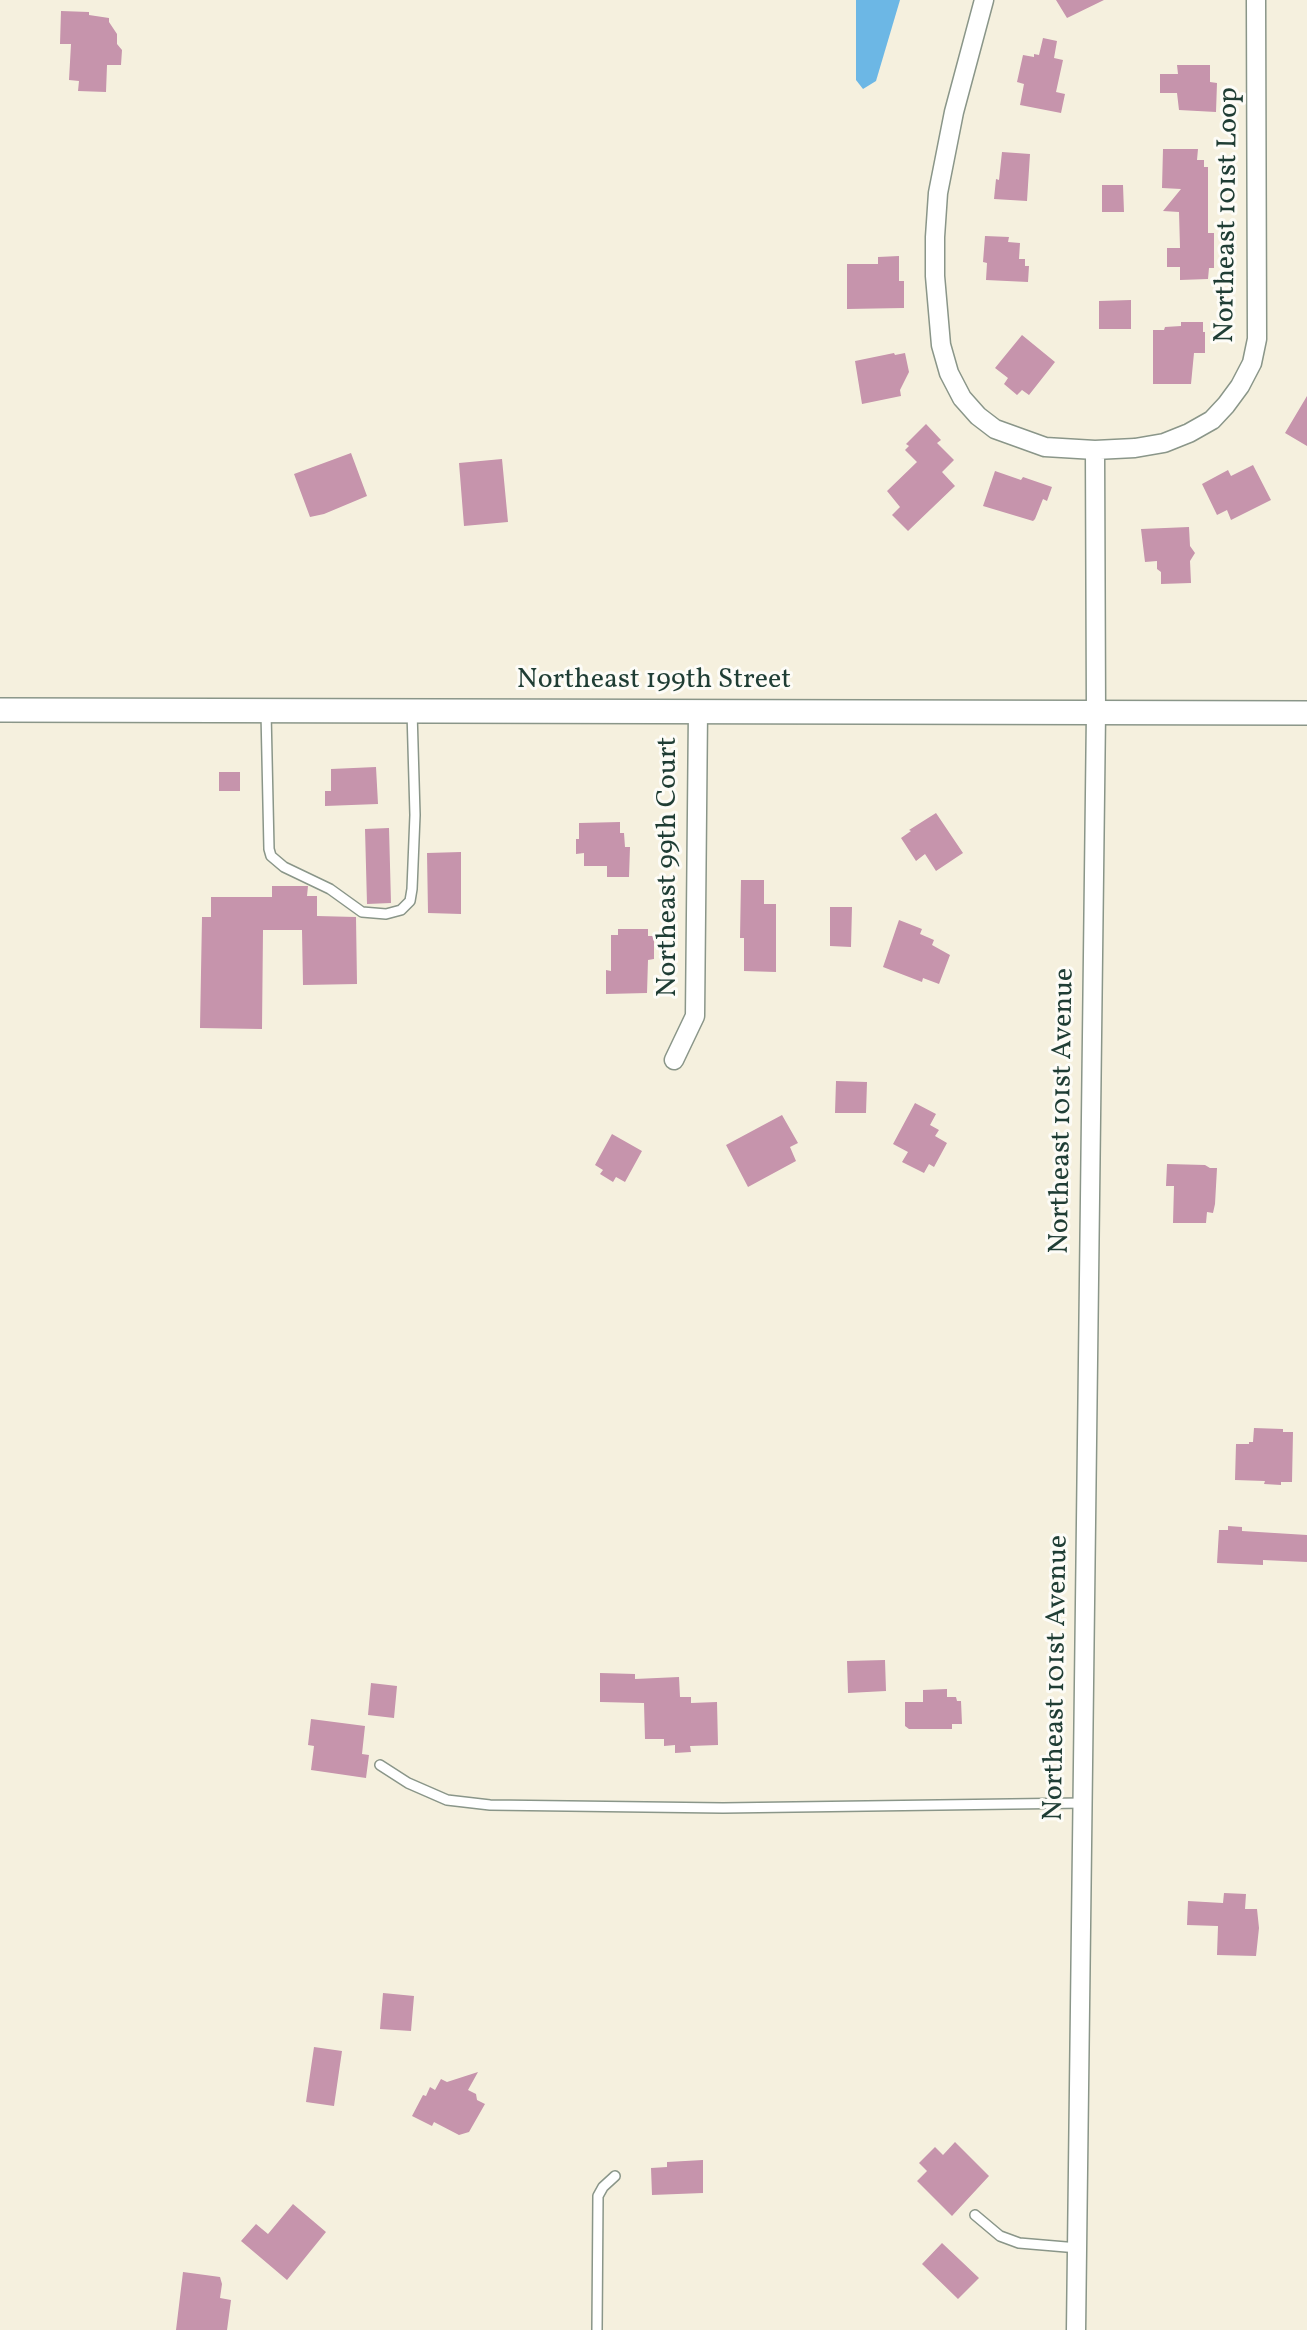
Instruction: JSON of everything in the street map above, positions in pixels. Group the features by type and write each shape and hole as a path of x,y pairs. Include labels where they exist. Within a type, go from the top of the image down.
{"main road":[{"name":"Northeast 199th Street","path":"0,710 1307,713"}],"street":[{"path":"984,0 954,112 938,193 935,276 941,345 948,373 962,398 978,416 995,429 1045,447 1095,450"},
{"name":"Northeast 101st Loop","path":"1095,450 1164,443 1189,433 1212,420 1226,405 1252,363 1257,339 1256,0"},
{"name":"Northeast 101st Avenue","path":"1076,2330 1096,713 1095,450"},
{"name":"Northeast 99th Court","path":"674,1060 695,1016 698,711"}],"lane":[{"path":"266,711 271,856 284,867 330,889 362,912 386,914 401,910 410,901 412,889 415,815 412,711"},
{"path":"380,1765 408,1783 447,1800 490,1805 723,1808 1083,1803"},
{"path":"597,2330 598,2196 615,2176"},
{"path":"975,2215 1000,2236 1019,2244 1078,2248"}],"water":[{"path":"856,0 900,0 876,81 863,89 856,80"}],"building":[{"path":"1056,0 1104,0 1067,18"},
{"path":"61,11 89,12 89,15 109,18 117,34 117,44 122,50 121,65 107,65 106,92 78,91 79,81 69,80 71,44 60,44"},
{"path":"1043,38 1057,41 1054,58 1063,60 1056,92 1065,94 1061,113 1020,105 1024,84 1017,82 1023,55 1039,55"},
{"path":"1177,65 1210,65 1210,82 1217,83 1216,112 1179,110 1177,93 1160,93 1160,74 1178,74"},
{"path":"1163,149 1198,149 1197,160 1204,160 1204,167 1208,167 1208,233 1214,233 1214,268 1209,268 1208,279 1180,280 1180,267 1167,267 1167,248 1180,248 1179,212 1163,211 1181,189 1162,188"},
{"path":"1002,152 1030,154 1027,201 994,199"},
{"path":"1102,185 1123,185 1124,212 1102,212"},
{"path":"985,236 1009,237 1008,242 1020,243 1019,259 1025,259 1025,266 1029,266 1028,282 986,280 987,263 983,262"},
{"path":"899,256 899,281 904,281 904,308 847,309 847,264 878,264 878,257"},
{"path":"1131,300 1131,329 1099,329 1099,301"},
{"path":"1181,322 1203,322 1205,332 1205,353 1194,353 1191,384 1153,384 1153,330 1181,326"},
{"path":"1022,335 1055,362 1029,395 1022,390 1017,395 1004,384 1008,378 995,368"},
{"path":"905,353 909,372 900,390 901,396 862,404 855,361"},
{"path":"1307,396 1307,446 1285,433"},
{"path":"926,424 941,440 937,443 954,460 942,472 955,486 908,531 892,515 900,507 887,491 917,462 905,450 909,446 906,444"},
{"path":"351,453 367,496 310,517 294,474"},
{"path":"502,459 508,522 464,526 459,463"},
{"path":"1253,465 1271,500 1231,520 1227,510 1217,515 1202,484 1228,470 1231,476"},
{"path":"995,471 1052,487 1047,501 1043,499 1033,521 983,506"},
{"path":"1189,527 1190,546 1195,553 1190,561 1191,583 1161,584 1157,561 1145,562 1141,529"},
{"path":"376,767 378,804 325,806 325,791 331,791 331,769"},
{"path":"219,772 240,772 240,791 219,791"},
{"path":"936,813 963,853 936,871 925,854 916,861 901,838"},
{"path":"620,822 620,833 624,833 625,847 630,847 629,877 607,877 607,866 584,866 584,853 576,854 579,823"},
{"path":"389,828 391,903 367,904 365,829"},
{"path":"461,852 461,914 428,913 427,853"},
{"path":"741,880 764,880 764,904 776,904 776,972 744,971 744,938 740,938"},
{"path":"272,886 308,886 307,896 317,896 317,916 356,917 357,984 303,985 302,930 263,930 262,1029 200,1028 202,917 211,917 211,897 272,897"},
{"path":"830,907 852,907 851,947 830,946"},
{"path":"899,920 922,929 920,934 934,940 932,945 950,955 939,984 923,978 922,982 883,967"},
{"path":"618,929 648,929 648,936 654,936 654,959 648,960 647,993 606,994 606,970 611,971 611,935 618,935"},
{"path":"836,1081 867,1082 866,1113 835,1113"},
{"path":"915,1103 936,1114 930,1125 939,1130 935,1136 947,1143 934,1167 929,1164 924,1173 902,1162 908,1152 893,1144"},
{"path":"782,1115 798,1143 790,1147 796,1161 748,1187 726,1145"},
{"path":"612,1134 642,1151 625,1182 616,1177 613,1182 600,1174 603,1170 595,1165"},
{"path":"1167,1164 1217,1168 1215,1204 1213,1213 1207,1212 1206,1223 1173,1223 1174,1186 1166,1186"},
{"path":"1254,1428 1293,1432 1292,1482 1281,1482 1281,1485 1264,1484 1265,1481 1235,1480 1236,1444 1253,1442"},
{"path":"1228,1526 1242,1527 1242,1531 1307,1535 1307,1562 1263,1560 1263,1565 1217,1563 1219,1530 1228,1530"},
{"path":"885,1660 886,1691 848,1693 847,1661"},
{"path":"600,1673 635,1674 635,1679 679,1677 680,1697 691,1697 691,1703 717,1702 718,1745 690,1746 691,1752 675,1753 675,1745 664,1746 664,1739 645,1739 644,1703 600,1702"},
{"path":"371,1683 397,1686 394,1718 368,1715"},
{"path":"947,1689 947,1697 956,1697 957,1701 961,1701 962,1724 952,1724 952,1729 909,1729 905,1726 905,1702 923,1702 923,1690"},
{"path":"311,1719 365,1726 362,1754 369,1755 366,1778 311,1770 314,1746 308,1745"},
{"path":"1224,1893 1246,1894 1245,1909 1257,1909 1259,1928 1256,1956 1217,1955 1218,1926 1187,1925 1188,1901 1223,1903"},
{"path":"383,1993 414,1996 411,2031 380,2029"},
{"path":"314,2047 342,2051 334,2106 306,2102"},
{"path":"478,2072 468,2090 485,2104 469,2132 459,2135 434,2122 432,2126 412,2116 423,2095 426,2096 430,2087 435,2090 441,2079 447,2082"},
{"path":"955,2142 989,2176 952,2216 917,2181 927,2171 919,2163 935,2147 943,2155"},
{"path":"703,2160 703,2193 652,2195 651,2168 667,2167 667,2162"},
{"path":"293,2204 326,2232 287,2280 241,2241 256,2224 268,2234"},
{"path":"942,2243 979,2278 958,2299 922,2264"},
{"path":"183,2272 220,2277 220,2298 231,2300 227,2330 176,2330"}]}
